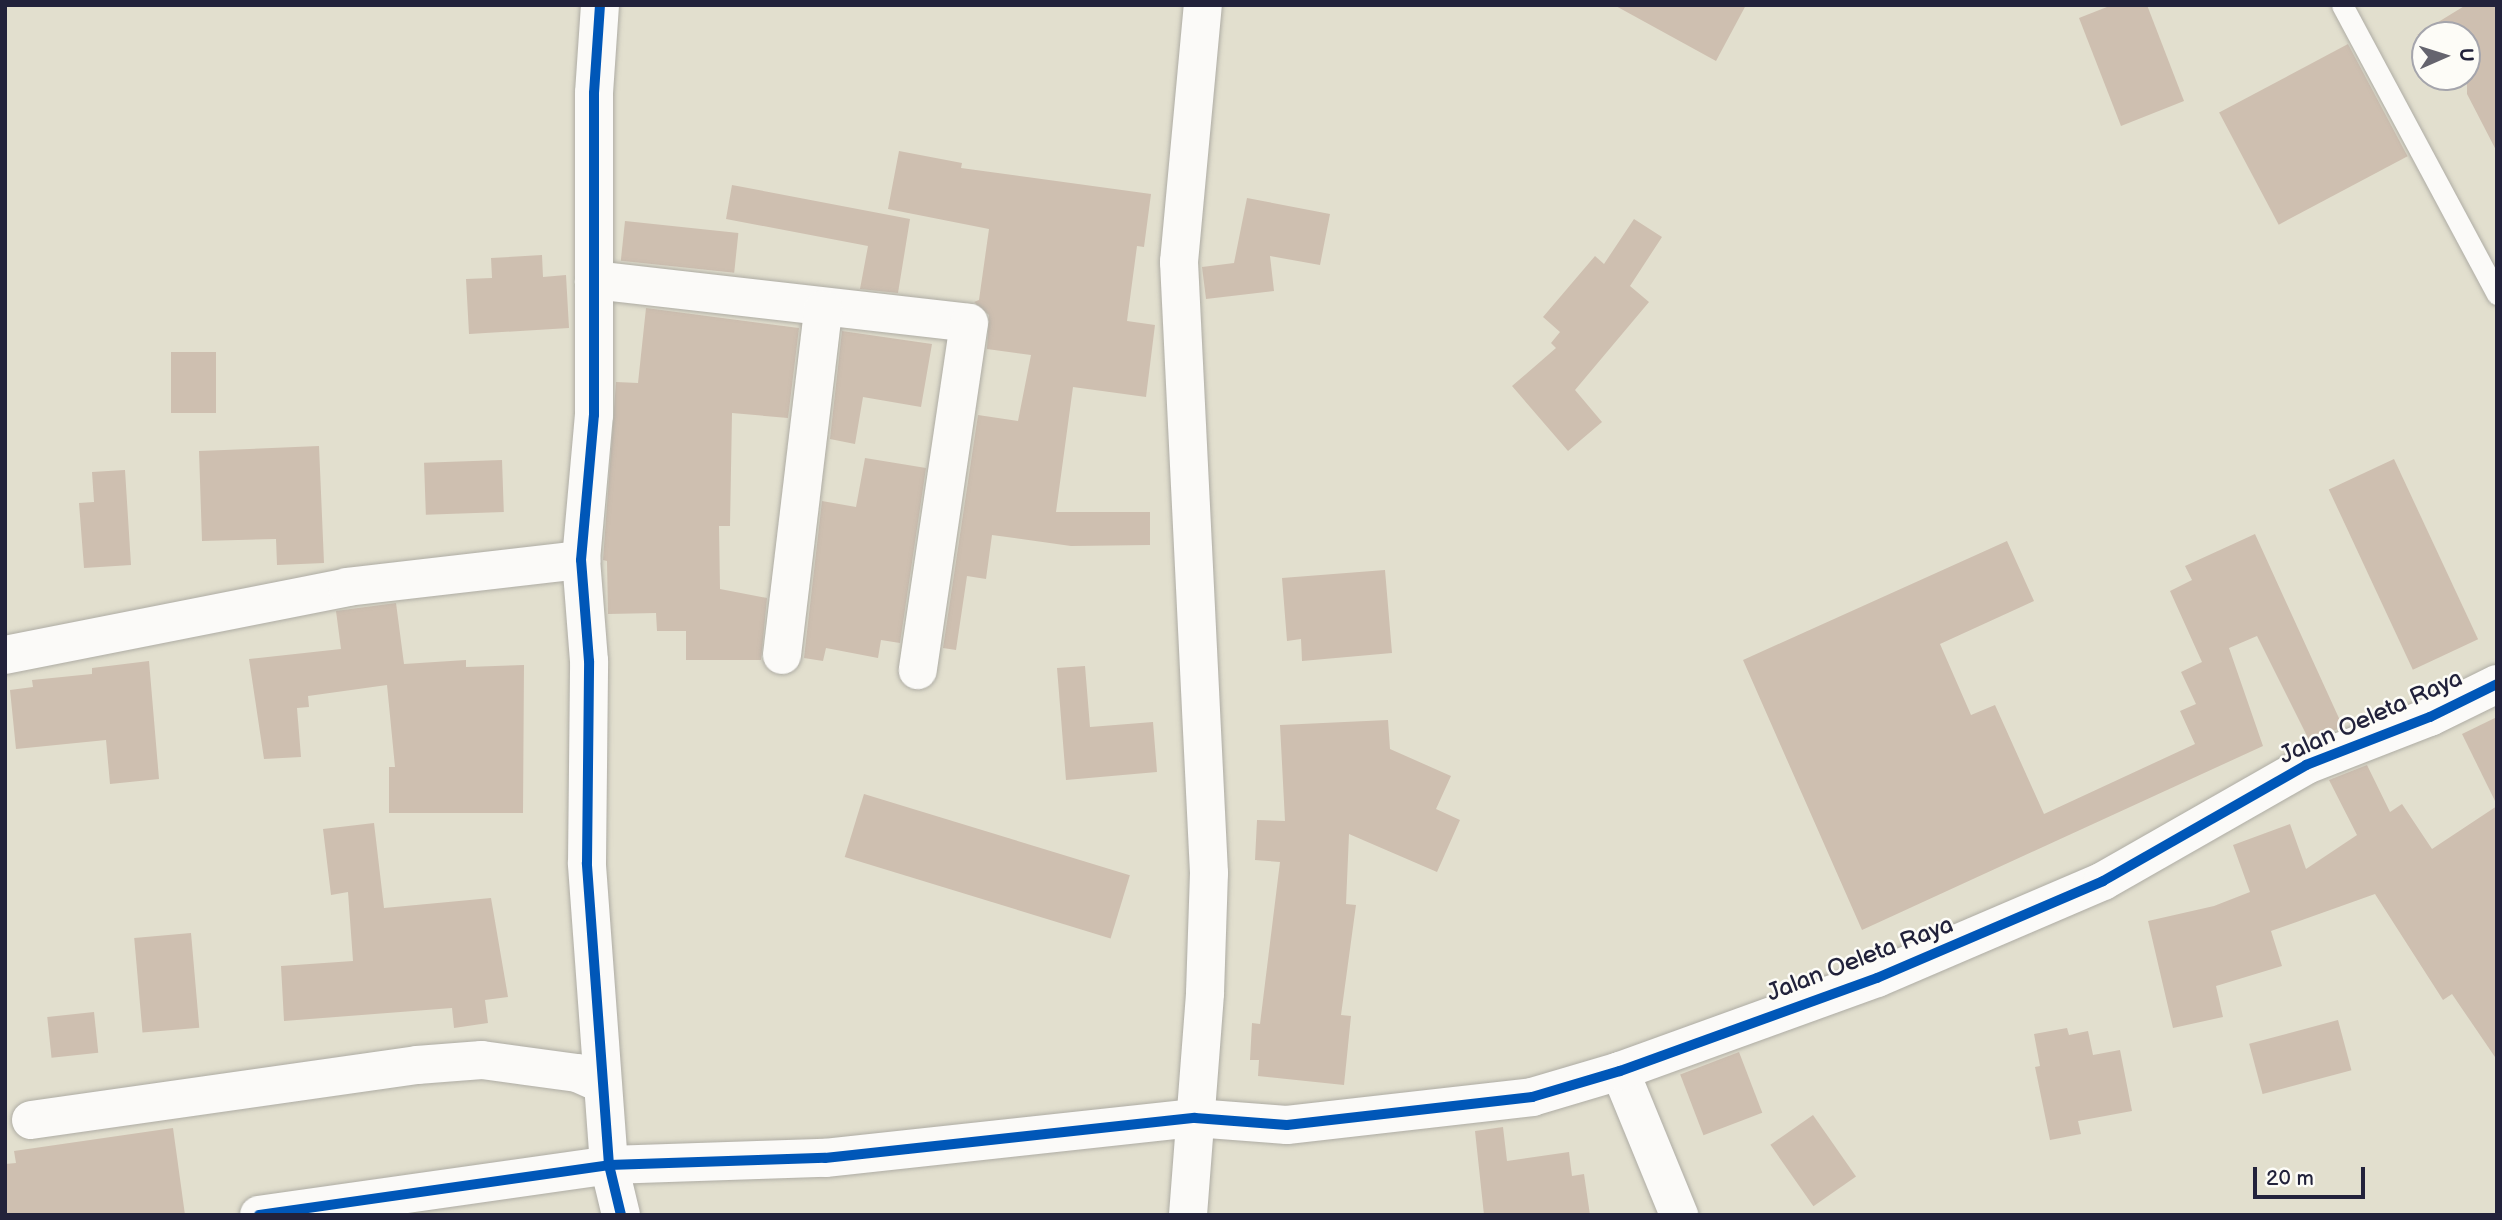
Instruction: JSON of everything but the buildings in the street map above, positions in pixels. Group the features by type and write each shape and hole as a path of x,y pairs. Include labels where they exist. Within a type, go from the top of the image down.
{"street":[{"path":"600,5 594,93 594,415 580,560 589,661 587,863 609,1166 621,1215"},
{"path":"1188,1215 1205,993 1208,775 1188,513 1180,262 1203,5"},
{"path":"594,280 823,309 969,323 918,670"},
{"path":"782,655 823,309"},
{"path":"5,655 347,587 580,560"},
{"name":"Jalan Oeleta Raya","path":"259,1215 609,1166 825,1158 1195,1118 1287,1125 1475,1106 1532,1097 1620,1071 1877,978 2103,881 2306,765 2430,717 2497,684"},
{"path":"31,1121 416,1065 482,1060 576,1073 603,1084"},
{"path":"1620,1071 1679,1215"}],"lane":[{"path":"2342,5 2497,294"}],"cycle path":[{"path":"259,1215 609,1165 587,863 589,661 581,560 594,415 594,93 600,5"},
{"path":"621,1215 609,1165 825,1158 1195,1118 1287,1125 1532,1097 1620,1071 1877,978 2103,881 2306,765 2430,717 2497,684"}]}
